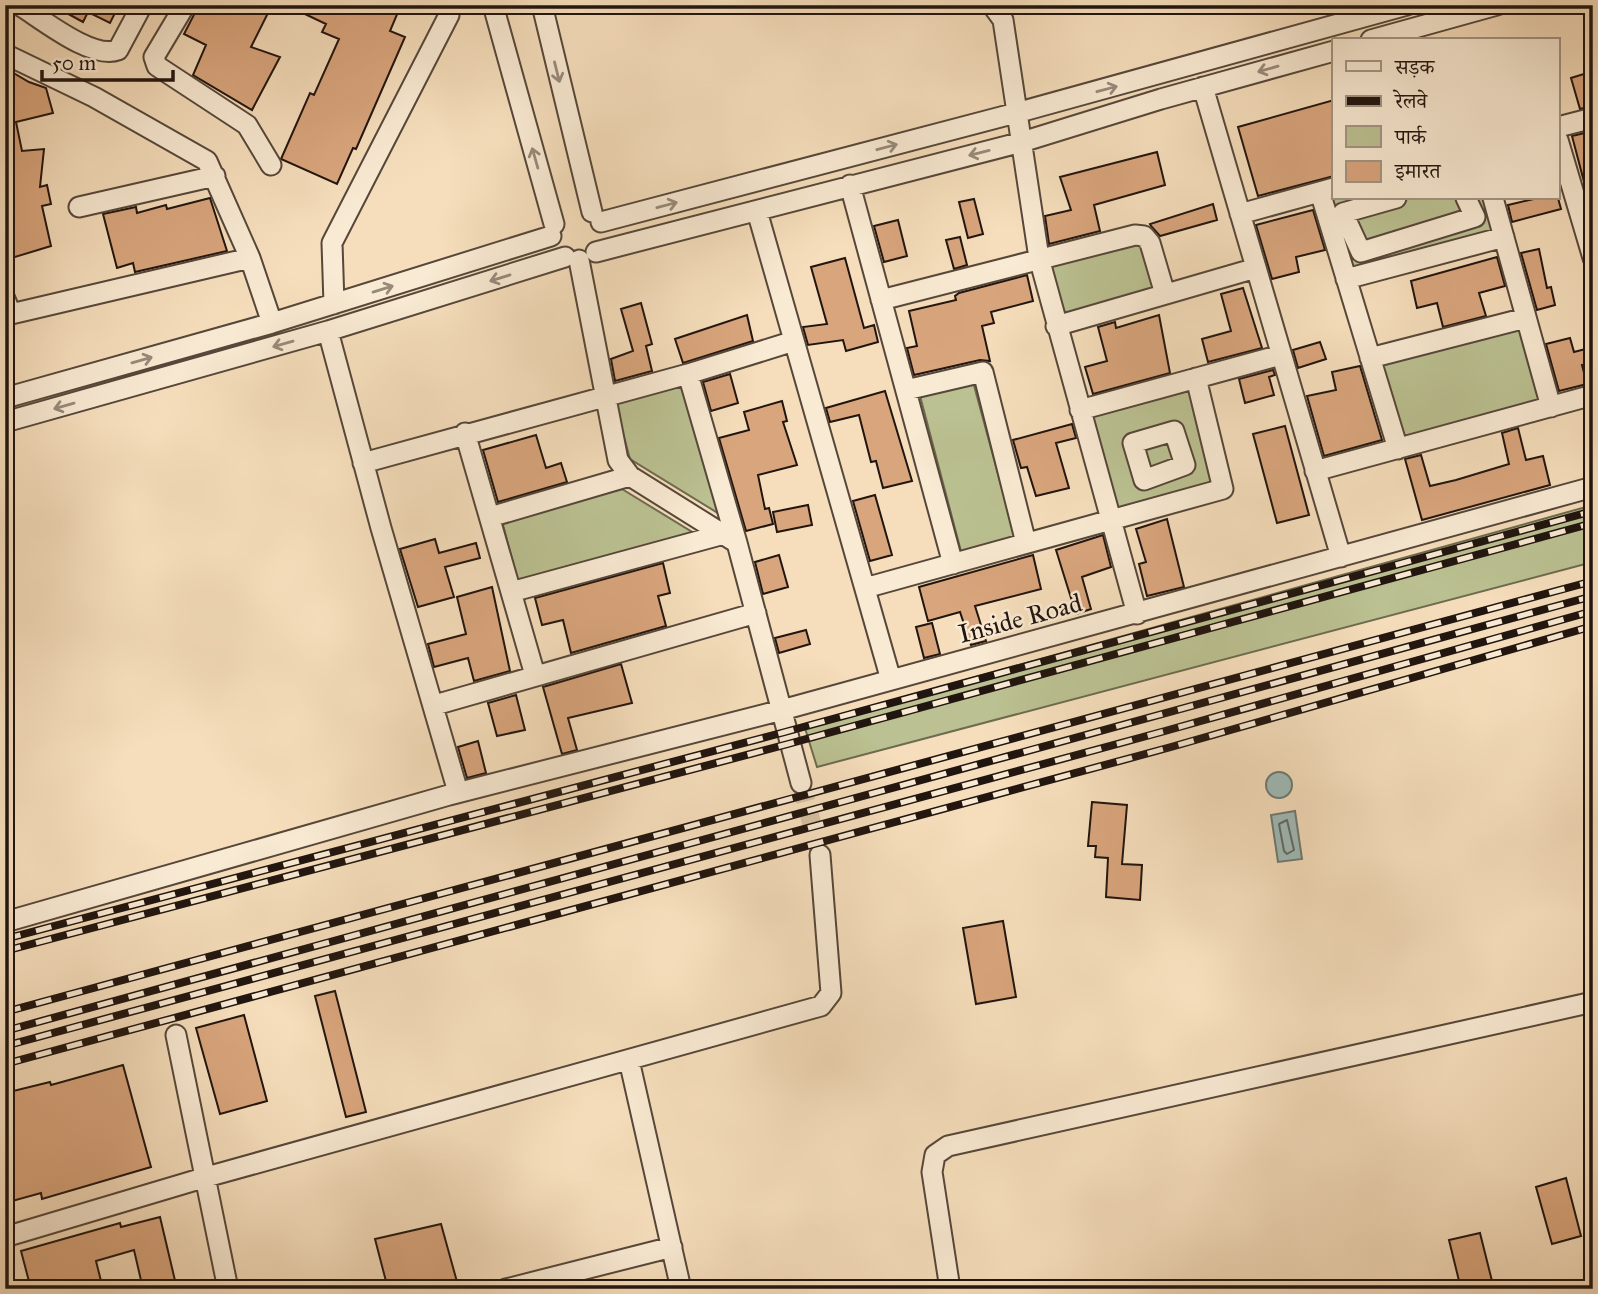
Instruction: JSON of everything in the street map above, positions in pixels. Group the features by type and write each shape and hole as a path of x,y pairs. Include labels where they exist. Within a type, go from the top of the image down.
{"street":[{"path":"19,5 92,50 108,54 118,50 142,5"},
{"path":"185,5 154,57 157,66 247,125 271,165"},
{"path":"334,304 332,243 449,15 445,5"},
{"path":"494,5 554,246 580,256"},
{"path":"542,5 596,217 603,235 580,256"},
{"path":"992,5 1003,20 1039,258 1137,614"},
{"path":"5,398 334,304 552,230 567,210 576,208 596,217 1016,113 1407,5"},
{"path":"1378,38 1497,5"},
{"path":"5,422 328,331 580,256 1022,142 1161,99 1332,52"},
{"path":"5,54 94,97 205,159 250,258 272,323"},
{"path":"1153,76 1161,99"},
{"path":"1203,87 1340,557"},
{"path":"1560,126 1593,118"},
{"path":"1560,145 1587,218 1593,258"},
{"path":"79,207 215,176"},
{"path":"850,185 953,564"},
{"path":"1240,214 1327,190 1346,279 1398,449"},
{"path":"1389,200 1343,213 1361,252 1475,217 1467,200"},
{"path":"1494,200 1550,407"},
{"path":"757,211 891,680"},
{"path":"881,300 1135,234 1144,236 1150,243 1165,294"},
{"path":"1346,279 1504,237"},
{"path":"580,256 604,397 618,460 630,476 730,538"},
{"path":"5,299 11,314 250,258"},
{"path":"1056,326 1256,268"},
{"path":"1370,358 1526,318"},
{"path":"328,331 363,463 435,705 454,794"},
{"path":"363,463 688,374 794,341"},
{"path":"1080,410 1282,355"},
{"path":"906,390 983,372 1026,543"},
{"path":"688,374 730,538 755,613 801,783"},
{"path":"865,588 1223,489 1196,378"},
{"path":"1315,471 1593,395"},
{"path":"466,433 535,675"},
{"path":"490,517 630,476"},
{"name":"Inside Road","path":"5,922 454,794 782,710 1593,487"},
{"path":"511,592 730,538"},
{"path":"435,705 755,613"},
{"path":"5,1237 203,1178 821,1006 828,1001 831,993 820,855"},
{"path":"950,1289 932,1172 935,1155 948,1146 1593,1002"},
{"path":"176,1035 203,1178 228,1289"},
{"path":"629,1060 681,1289"},
{"path":"506,1289 672,1247"}],"green space":[{"path":"1329,196 1332,196 1332,200 1484,200 1492,231 1349,270"},
{"path":"1141,235 1156,291 1061,316 1046,260"},
{"path":"1522,326 1542,401 1400,440 1380,364"},
{"path":"972,378 1017,544 963,559 919,392"},
{"path":"682,381 721,515 630,459 614,401"},
{"path":"1191,390 1217,486 1117,513 1092,417"},
{"path":"622,489 697,535 518,583 502,521"},
{"path":"1593,505 1593,562 817,767 804,725"}],"water":[{"path":"1279,772 1288,776 1292,785 1288,794 1279,798 1270,794 1266,785 1270,776"},
{"path":"1295,811 1302,859 1278,862 1271,815"}],"building":[{"path":"52,5 119,5 110,23 88,12 83,22"},
{"path":"199,5 272,5 251,47 280,57 252,110 193,75 206,45 184,34"},
{"path":"286,5 401,5 390,31 405,37 356,149 353,148 337,184 281,159 310,93 314,95 339,39 322,32 326,24"},
{"path":"5,68 46,88 53,113 16,122 22,151 44,149 40,187 47,185 51,204 42,206 51,246 5,260"},
{"path":"1587,73 1593,106 1580,109 1571,78"},
{"path":"1332,101 1332,177 1258,196 1238,127"},
{"path":"1593,131 1593,196 1588,197 1572,136"},
{"path":"1157,152 1165,185 1094,205 1100,231 1049,244 1045,216 1071,210 1060,177"},
{"path":"210,198 227,251 135,272 133,263 117,268 103,214 136,207 137,213 166,205 167,209"},
{"path":"974,199 983,234 968,238 959,202"},
{"path":"1529,200 1559,200 1561,209 1512,222 1508,205"},
{"path":"1213,204 1217,220 1160,236 1150,224"},
{"path":"1313,210 1325,250 1296,257 1299,272 1272,279 1256,225"},
{"path":"898,220 907,256 884,262 874,226"},
{"path":"960,237 967,265 954,269 946,240"},
{"path":"1539,249 1547,288 1551,287 1555,305 1537,310 1521,253"},
{"path":"1497,257 1505,286 1479,293 1486,316 1443,327 1437,303 1417,308 1411,281"},
{"path":"845,258 864,328 874,325 878,342 846,351 843,340 808,345 803,327 827,324 811,267"},
{"path":"1027,275 1033,301 991,312 994,323 982,326 990,361 980,360 914,375 907,348 917,346 909,311 956,300 955,296 959,293"},
{"path":"1243,288 1262,348 1208,362 1202,339 1231,331 1221,294"},
{"path":"641,303 652,344 646,346 652,371 615,381 611,359 633,351 621,309"},
{"path":"747,315 753,341 683,363 675,339"},
{"path":"1159,315 1170,373 1093,394 1085,367 1107,361 1098,327 1115,322 1116,328"},
{"path":"1570,338 1574,352 1593,347 1593,363 1582,365 1587,384 1559,391 1546,344"},
{"path":"1320,342 1326,359 1298,368 1293,350"},
{"path":"1360,366 1382,440 1324,456 1307,396 1336,390 1332,372"},
{"path":"1273,370 1275,375 1269,377 1274,395 1245,403 1239,379"},
{"path":"730,374 738,403 711,411 703,382"},
{"path":"885,391 912,481 883,488 876,461 871,462 859,415 830,422 826,408"},
{"path":"782,401 787,421 783,422 797,465 758,475 765,509 769,508 773,524 746,531 719,438 749,430 744,412"},
{"path":"1072,424 1076,438 1056,443 1069,488 1036,496 1027,467 1021,468 1013,440"},
{"path":"1285,426 1309,515 1277,523 1253,434"},
{"path":"1518,428 1526,460 1543,456 1550,485 1422,520 1405,459 1421,455 1430,486 1456,480 1509,464 1502,433"},
{"path":"536,435 546,468 561,463 567,482 498,502 483,450"},
{"path":"875,495 892,555 870,561 853,501"},
{"path":"808,505 812,525 777,532 773,512"},
{"path":"1167,519 1184,587 1147,596 1139,564 1146,562 1136,529"},
{"path":"1103,535 1111,567 1082,577 1091,609 1076,614 1056,550"},
{"path":"435,539 439,553 476,543 480,558 445,567 454,597 418,607 400,549"},
{"path":"779,555 788,587 763,594 755,562"},
{"path":"1033,555 1041,589 975,606 986,641 971,645 960,612 928,621 919,587"},
{"path":"663,563 670,593 658,596 666,626 571,653 563,620 542,625 535,598"},
{"path":"492,587 510,671 474,681 468,658 434,667 428,644 466,634 457,597"},
{"path":"932,623 940,654 924,658 916,627"},
{"path":"806,630 810,644 779,653 775,638"},
{"path":"621,664 632,703 568,718 577,750 562,754 543,687"},
{"path":"516,695 525,730 497,736 488,703"},
{"path":"478,741 486,773 467,778 458,747"},
{"path":"1092,802 1127,805 1122,864 1142,865 1140,900 1106,897 1108,858 1095,857 1096,846 1088,846"},
{"path":"1003,921 1016,997 976,1004 963,928"},
{"path":"335,991 366,1112 346,1117 315,996"},
{"path":"244,1015 267,1101 220,1114 196,1028"},
{"path":"123,1065 151,1167 42,1199 41,1193 5,1203 5,1093 50,1082 51,1085"},
{"path":"1566,1178 1581,1236 1552,1244 1536,1187"},
{"path":"160,1217 177,1289 143,1289 134,1250 96,1261 103,1289 31,1289 21,1251 120,1223 121,1227"},
{"path":"441,1224 459,1289 388,1289 375,1239"},
{"path":"1480,1233 1494,1289 1461,1289 1449,1240"}],"tunnel":[{"path":"801,783 820,855"}],"railway":[{"path":"5,939 785,732 1593,511"},
{"path":"5,951 788,744 1593,523"},
{"path":"5,1012 1593,581"},
{"path":"5,1031 1593,596"},
{"path":"5,1046 1165,731 1593,611"},
{"path":"5,1064 1171,747 1593,626"}]}
